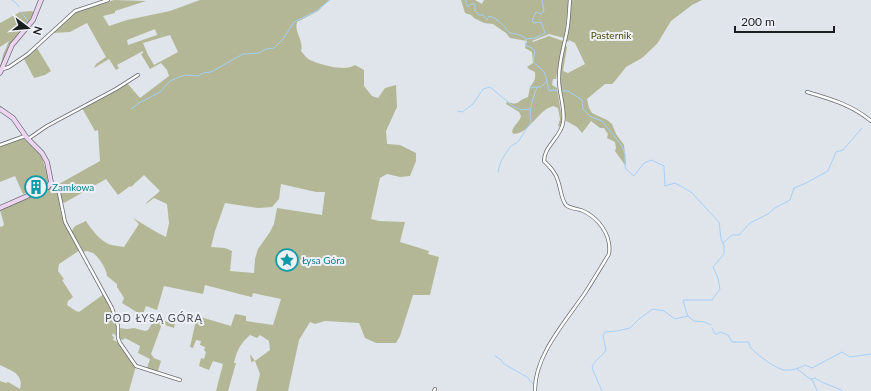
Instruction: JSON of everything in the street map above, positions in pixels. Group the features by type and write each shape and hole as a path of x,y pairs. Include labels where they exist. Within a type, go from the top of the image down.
{"street":[{"path":"1,71 12,44 33,20 42,0"},
{"path":"1,71 28,54 75,11 108,0"},
{"path":"535,391 535,380 542,356 588,289 609,254 610,248 610,242 607,235 590,214 567,206 563,200 556,175 544,161 544,156 561,130 563,123 558,77 567,30 570,0"},
{"path":"0,145 26,137 116,89 138,75"},
{"path":"807,92 843,103 871,121"},
{"path":"0,109 13,118 26,137 43,154 51,178 51,184"},
{"path":"0,208 48,187 51,184"},
{"path":"51,184 55,186 59,193 65,222 112,308 118,326 118,338 120,343 136,366 180,380"}],"green space":[{"path":"114,0 146,1 103,16 109,26 127,20 170,11 200,0 329,0 318,11 297,22 296,26 302,47 301,51 306,57 320,64 339,68 351,67 355,65 364,70 364,86 372,96 378,98 385,88 396,85 397,107 386,131 387,144 400,145 416,153 416,161 410,176 400,177 387,174 380,178 371,219 379,221 405,222 400,242 429,251 428,254 439,257 430,295 413,295 400,336 396,343 376,343 365,338 359,323 325,321 315,324 310,322 299,340 288,391 256,391 260,374 255,361 270,350 269,341 260,335 257,338 250,335 241,344 238,351 228,391 216,391 223,364 213,361 209,370 199,366 201,358 204,359 206,352 204,350 205,347 200,345 201,341 196,340 193,348 190,347 197,316 231,326 235,314 246,316 246,321 273,325 281,299 253,293 251,297 205,285 203,294 164,286 157,310 146,306 143,314 175,324 174,328 162,324 151,354 154,358 161,361 158,371 147,368 150,359 138,353 140,346 125,338 123,340 119,338 119,328 134,328 145,331 148,330 153,322 122,303 124,298 117,287 117,284 107,276 107,273 100,260 93,253 87,251 83,252 71,232 75,226 86,221 93,231 104,241 111,245 124,247 139,224 133,218 166,237 169,223 167,204 154,198 146,204 160,191 144,175 131,187 130,186 118,195 106,179 64,203 57,185 100,161 98,130 95,131 82,108 127,83 140,98 169,76 167,70 161,63 150,69 141,54 143,51 117,65 119,68 116,70 109,59 94,68 96,64 106,57 87,23 70,32 52,33 78,11","holes":["155,29 157,35 128,45 127,40","170,35 178,52 154,65 143,43","281,184 316,192 325,192 322,215 277,208 274,224 258,249 255,259 254,273 230,271 232,251 225,248 211,247 225,203 258,208 272,207 279,199"]},
{"path":"461,0 475,0 482,4 484,0 569,0 564,38 549,34 532,41 533,42 549,36 563,41 556,79 553,79 552,85 557,88 562,119 561,127 558,126 560,119 558,108 553,106 542,112 525,130 514,134 512,132 521,116 519,112 506,104 507,102 517,103 528,97 530,87 534,82 535,77 535,72 527,67 533,63 532,52 525,48 527,41 510,38 506,33 493,24 484,23 465,13"},
{"name":"Pasternik","path":"571,0 702,0 692,5 671,21 657,44 642,58 626,67 612,84 605,84 587,99 592,113 612,124 616,134 624,145 625,165 615,151 615,142 607,138 608,134 604,128 600,128 591,121 582,133 577,127 566,121 560,91 560,73 565,45 567,47 563,71 568,73 585,64 575,43 569,40 568,42 566,40"},
{"path":"20,12 34,12 29,21 9,45 0,68 3,55 9,41 0,47 0,23"},
{"path":"37,48 51,71 45,75 34,78 24,59"},
{"path":"24,139 41,155 49,179 47,184 37,186 23,194 15,176 0,182 0,146 15,140"},
{"path":"53,187 59,195 62,215 65,223 80,250 59,264 58,271 73,297 68,301 67,305 79,312 104,294 117,324 116,336 113,333 112,336 114,337 113,340 118,342 132,363 136,366 129,391 0,391 0,381 6,383 8,382 20,389 21,384 19,376 13,371 0,365 0,227 4,224 0,210"},
{"path":"250,354 255,361 251,362"}],"waterway":[{"path":"12,0 19,7"},
{"path":"131,109 160,92 170,81 179,77 185,75 198,76 203,73 211,72 243,54 259,53 266,49 274,48 283,39 294,22 316,11 330,0"},
{"path":"466,0 468,7 471,4 475,4 475,11 479,15 483,15 487,20 489,16 492,17 501,23 510,33 517,34 526,39"},
{"path":"526,40 535,38 545,33 541,22 534,23 532,21 536,12 541,14 544,11 542,0"},
{"path":"21,12 28,21"},
{"path":"526,42 525,45 535,51 533,61 544,73 549,91 557,91"},
{"path":"498,172 501,162 510,147 519,141 531,123 530,110 537,87 541,87 547,81"},
{"path":"530,86 531,88 536,87"},
{"path":"458,111 462,112 473,104 483,89 490,87 514,107 522,110 530,109"},
{"path":"562,91 568,91 582,100 583,109 591,117 602,121 622,146 625,154 625,168 634,176 644,163 651,160 664,166 665,186 675,183 691,192 719,222 721,239 724,245 724,254 713,267 718,278 720,289 712,300 683,300 688,316 675,319 664,311 653,309 639,319 630,328 605,332 603,336 606,350 594,363 592,368 602,391"},
{"path":"723,243 732,235 739,235 750,223 790,200 794,188 828,171 836,152 843,150 862,128"},
{"path":"688,316 694,321 704,322 711,325"},
{"path":"712,328 715,334 721,332 728,335 732,342 749,342 751,348 757,354 771,364 784,370 795,369 805,365 812,368 842,352 850,357 871,354"},
{"path":"495,356 504,364 527,377 533,384"},
{"path":"797,369 813,381 817,391"},
{"path":"811,379 815,378 843,391"}],"place":[{"name":"Zamkowa","path":"36,187"},
{"name":"Łysa Góra","path":"287,260"}],"district":[{"name":"POD ŁYSĄ GÓRĄ","path":"154,317"}]}
